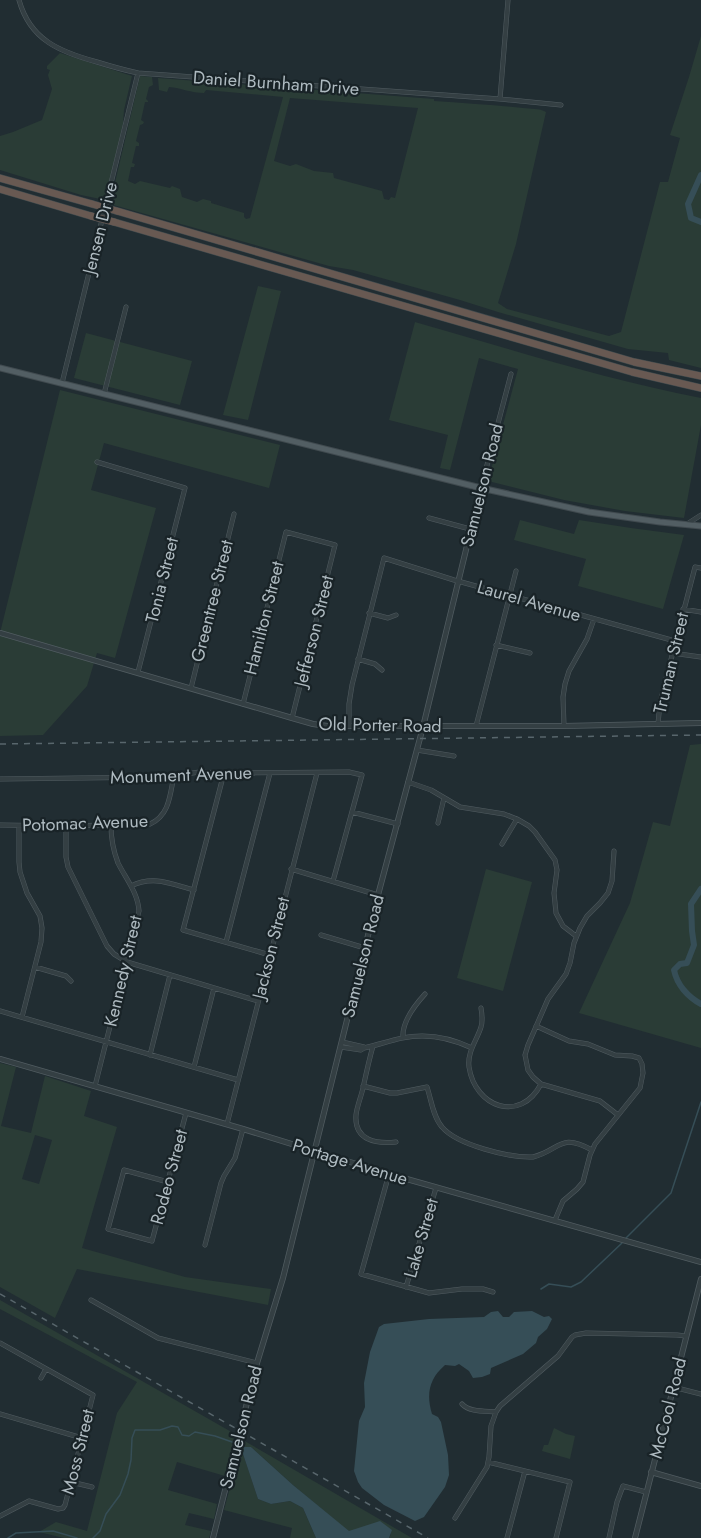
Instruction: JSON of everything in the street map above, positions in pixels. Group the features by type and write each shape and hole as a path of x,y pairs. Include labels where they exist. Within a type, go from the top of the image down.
{"highway":[{"path":"0,176 49,188 83,202 634,362 701,376"},
{"path":"0,189 621,369 701,388"}],"main road":[{"path":"0,368 481,488 590,512 701,526"}],"street":[{"name":"Daniel Burnham Drive","path":"19,0 32,28 59,50 138,73 561,105"},
{"path":"500,99 508,0"},
{"name":"Jensen Drive","path":"62,384 138,73"},
{"path":"104,394 126,307"},
{"name":"Samuelson Road","path":"213,1538 342,1045 378,895 423,726 470,529 511,374"},
{"name":"Tonia Street","path":"98,462 185,488 138,672"},
{"name":"Greentree Street","path":"190,688 234,514"},
{"path":"687,524 701,515"},
{"path":"429,518 470,529"},
{"name":"Hamilton Street","path":"243,704 286,532 335,544"},
{"name":"Jefferson Street","path":"292,718 335,544"},
{"name":"Laurel Avenue","path":"369,613 384,558 458,581 675,641"},
{"name":"Truman Street","path":"658,724 659,707 683,609 695,567 701,568"},
{"path":"477,726 516,571"},
{"path":"683,609 701,612"},
{"path":"348,726 350,696 369,613 388,618 396,615"},
{"path":"564,726 563,697 567,677 587,639 594,619"},
{"name":"Old Porter Road","path":"0,633 313,724 327,726 564,726 701,723"},
{"path":"496,645 530,653"},
{"path":"672,653 701,657"},
{"path":"358,659 375,664 382,670"},
{"path":"417,750 454,756"},
{"name":"Monument Avenue","path":"0,779 162,777 200,772 349,772 362,775 352,812"},
{"path":"224,773 183,930 270,955"},
{"path":"226,942 270,773"},
{"name":"Jackson Street","path":"227,1124 317,773"},
{"name":"Potomac Avenue","path":"0,825 150,824 164,813 174,775"},
{"path":"408,782 424,787 460,807 494,812 517,819 529,826 555,860 557,870 554,893 556,913 563,926 576,936"},
{"path":"438,823 444,798"},
{"path":"333,881 352,812 398,824"},
{"path":"502,844 517,819"},
{"name":"Kennedy Street","path":"95,1086 139,911 136,896 117,861 113,848 111,825"},
{"path":"19,826 20,872 41,921 41,942 22,1017"},
{"path":"66,826 68,867 107,946 114,954 127,962 258,1001"},
{"path":"614,851 612,880 608,893 587,916 576,936 567,974 550,994 528,1045 525,1060 530,1073 541,1084 600,1101 618,1114"},
{"path":"291,869 378,895"},
{"path":"131,886 148,880 157,880 194,890"},
{"path":"321,935 365,948"},
{"path":"35,967 66,976 71,981"},
{"path":"150,1054 170,975"},
{"path":"194,1068 214,988"},
{"path":"403,1037 406,1022 416,1004 426,994"},
{"path":"482,1008 481,1028 468,1060 471,1074 481,1095 489,1102 503,1106 522,1104 534,1095 541,1084"},
{"path":"0,1011 238,1080"},
{"path":"536,1026 569,1041 588,1044 615,1055 632,1056 641,1061 643,1068 642,1083 599,1138 592,1150 583,1182 563,1201 555,1220"},
{"path":"342,1045 361,1050 403,1037 424,1036 456,1041 472,1048"},
{"path":"373,1046 356,1118 358,1130 371,1140 396,1142"},
{"name":"Portage Avenue","path":"0,1059 227,1124 436,1188 701,1262"},
{"path":"363,1086 397,1093 427,1087 436,1117 442,1127 452,1135 485,1150 533,1157 562,1143 574,1142 592,1150"},
{"name":"Rodeo Street","path":"168,1182 124,1170 108,1229 152,1241 168,1182 186,1113"},
{"path":"205,1245 221,1183 235,1158 243,1129"},
{"path":"390,1174 361,1274 429,1293 462,1288 493,1292"},
{"name":"Lake Street","path":"406,1287 436,1188"},
{"name":"McCool Road","path":"635,1538 701,1279"},
{"path":"92,1300 158,1338 257,1363"},
{"path":"455,1518 485,1472 495,1412 558,1356 575,1335 609,1333 686,1336"},
{"path":"0,1342 46,1369 41,1378"},
{"name":"Moss Street","path":"0,1516 29,1501 58,1509 63,1508 93,1395 46,1369"},
{"path":"673,1387 701,1394"},
{"path":"462,1404 469,1409 495,1412"},
{"path":"0,1414 82,1438"},
{"path":"488,1462 570,1482 556,1538"},
{"path":"507,1538 525,1471"},
{"path":"651,1472 701,1486"},
{"path":"71,1482 92,1487"},
{"path":"609,1538 623,1486 646,1492"}],"green space":[{"path":"701,36 701,368 669,360 668,353 628,349 353,270 329,266 110,204 140,76 152,77 153,85 149,87 146,99 148,102 145,102 141,120 144,122 140,125 136,141 139,146 136,146 132,163 135,164 131,167 128,181 135,184 140,181 170,188 172,186 180,189 182,197 197,202 203,199 211,201 211,203 244,213 246,219 250,218 283,97 206,90 204,93 199,93 169,87 167,92 159,90 158,78 434,99 434,101 541,110 546,112 516,244 498,303 507,309 609,336 621,332 660,182 668,182 680,138 670,135","holes":["290,98 418,108 395,198 384,199 382,191 334,178 333,173 314,171 296,164 290,166 274,161"]},
{"path":"60,53 132,76 105,200 0,170 0,136 42,120 52,89 48,75 50,70 47,66"},
{"path":"258,286 281,291 248,420 223,415"},
{"path":"415,322 593,373 701,398 701,425 684,518 625,511 564,500 488,481 518,369 479,358 450,470 440,468 448,435 389,420"},
{"path":"86,333 192,361 180,405 74,378"},
{"path":"60,390 280,445 269,488 104,443 91,490 156,508 115,658 97,653 87,686 43,735 0,736 0,633"},
{"path":"520,520 574,534 579,520 684,535 663,609 578,586 586,559 514,540"},
{"path":"701,744 701,1048 579,1013 630,903 653,822 670,826 690,745"},
{"path":"486,869 532,882 503,991 457,978"},
{"path":"0,1063 16,1067 1,1126 31,1133 45,1076 91,1091 84,1116 117,1127 82,1248 185,1277 271,1289 268,1305 77,1269 55,1318 0,1287","holes":["35,1135 52,1140 39,1184 22,1179"]},
{"path":"0,1300 235,1434 225,1476 177,1462 168,1490 217,1504 214,1519 189,1513 185,1525 211,1531 209,1538 64,1538 39,1532 56,1522 87,1531 117,1413 137,1382 0,1309"},
{"path":"554,1428 575,1436 570,1459 542,1451 544,1445 548,1445"},
{"path":"243,1440 412,1538 389,1538 391,1534 380,1522 349,1532 251,1447 243,1454 258,1499 271,1504 290,1501 303,1508 316,1538 290,1538 292,1528 224,1510"}],"water":[{"path":"498,1311 503,1317 509,1317 514,1312 532,1311 552,1319 536,1343 523,1354 491,1368 490,1374 473,1378 469,1371 459,1364 445,1365 435,1376 430,1387 429,1400 432,1414 441,1422 448,1455 449,1475 445,1487 424,1517 415,1521 384,1505 362,1488 354,1471 359,1421 365,1407 364,1383 370,1352 379,1327 384,1324 429,1319 484,1317 491,1312"},
{"path":"244,1447 251,1447 349,1531 380,1521 392,1530 389,1538 316,1538 303,1508 290,1501 271,1504 258,1499 243,1454"}],"waterway":[{"path":"701,175 688,204 691,218 701,222"},
{"path":"701,889 691,904 694,945 687,963 680,964 674,970 684,990 701,1004"},
{"path":"626,1238 671,1193 701,1102"},
{"path":"541,1289 549,1284 571,1287 581,1282 622,1243"},
{"path":"93,1538 100,1531 106,1514 120,1495 128,1474 135,1430 160,1430 172,1426 178,1427 182,1435 189,1436 195,1432 235,1443"},
{"path":"239,1445 244,1447"},
{"path":"8,1538 16,1533 53,1531 77,1538"}],"railway":[{"path":"0,744 701,735"},
{"path":"0,1294 428,1538"}]}
